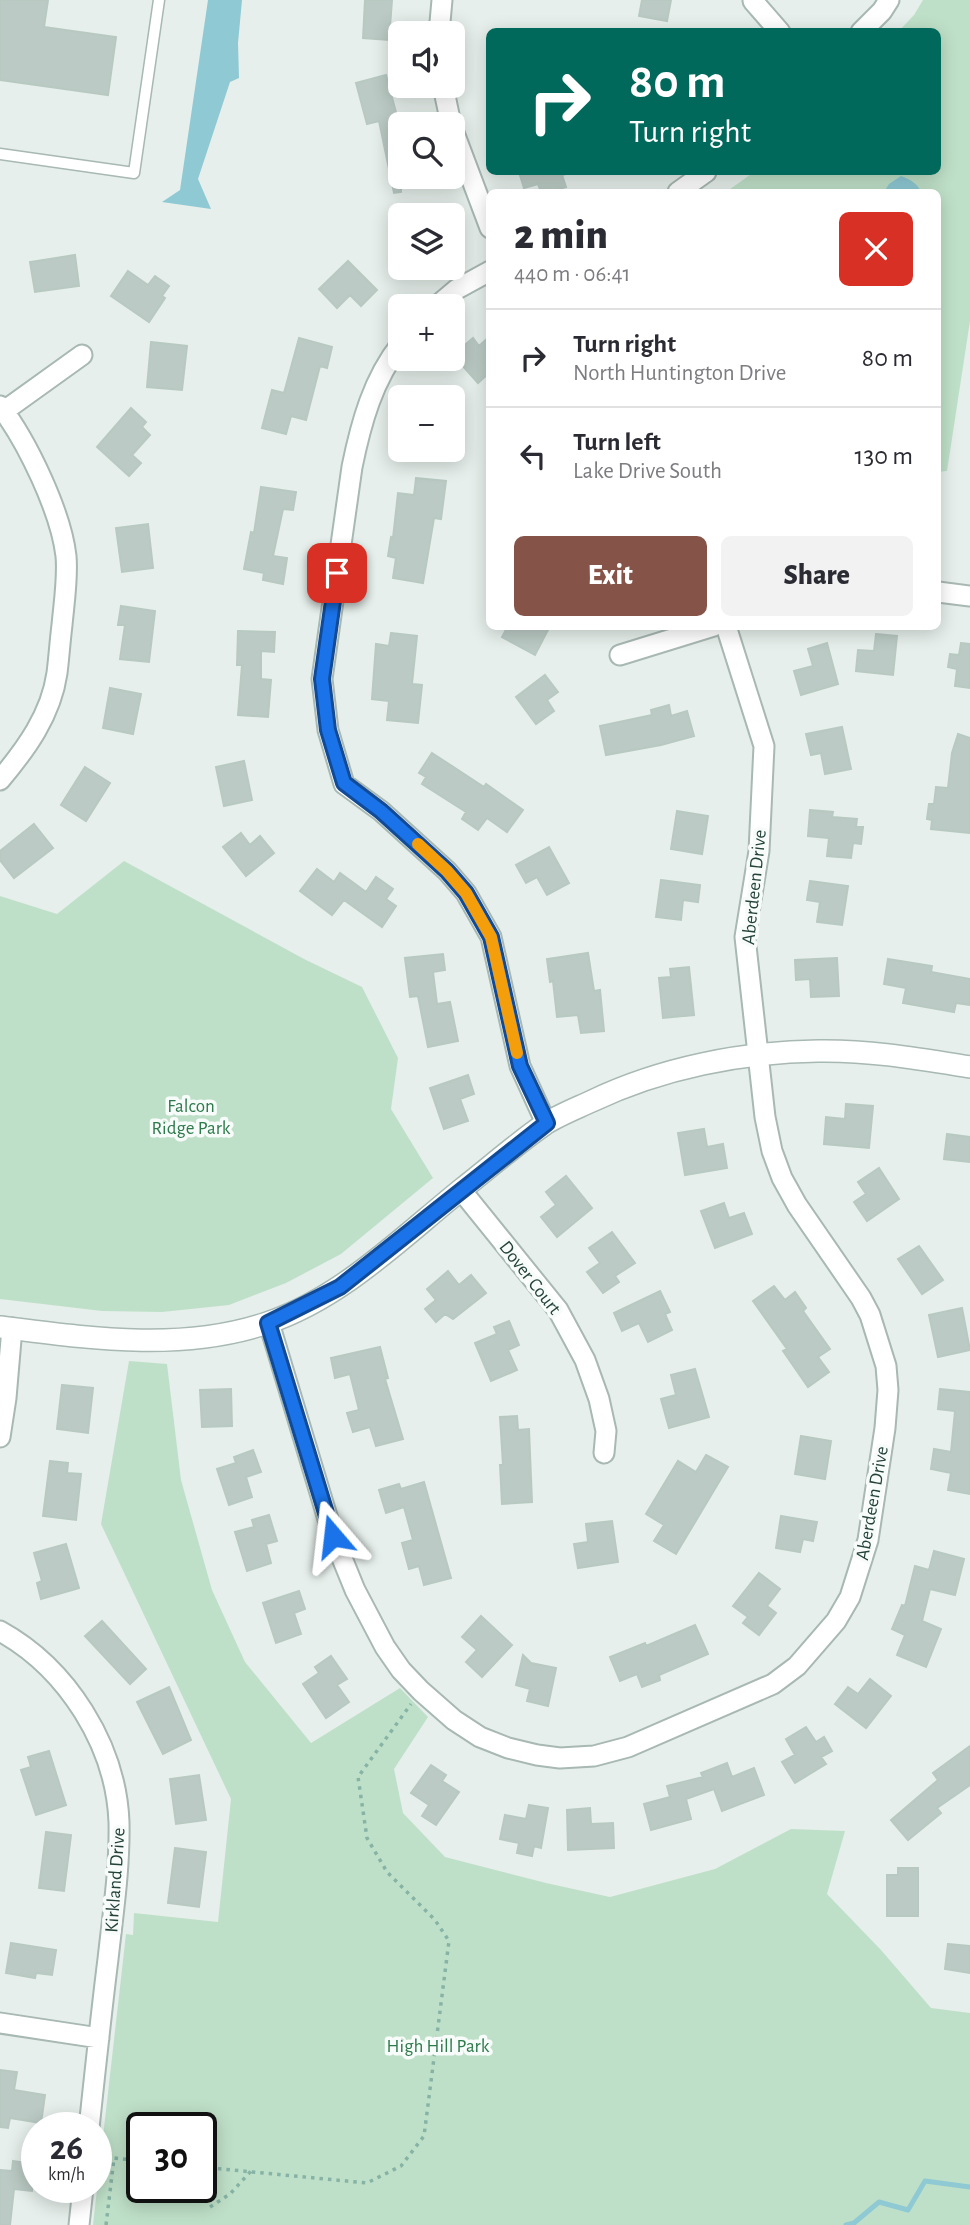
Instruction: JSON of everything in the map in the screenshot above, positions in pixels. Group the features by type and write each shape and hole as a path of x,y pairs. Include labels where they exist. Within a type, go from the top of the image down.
{"street":[{"path":"440,21 442,0"},
{"path":"865,28 889,0"},
{"path":"753,1 777,28"},
{"path":"465,162 486,217"},
{"path":"682,189 702,175"},
{"path":"451,294 486,273"},
{"path":"0,780 27,747 44,715 57,676 66,558 58,518 32,461 2,408 82,355"},
{"path":"388,364 368,404 352,467 322,679 328,730 344,783 381,811 447,871 466,893 491,937 520,1066 547,1123"},
{"path":"941,592 970,596"},
{"path":"620,655 701,630"},
{"name":"Aberdeen Drive","path":"268,1323 333,1536 355,1590 385,1647 421,1691 454,1720 480,1737 508,1748 560,1758 594,1756 628,1747 773,1684 797,1665 836,1621 850,1597 868,1540 885,1428 888,1390 886,1366 870,1315 861,1298 797,1205 782,1178 772,1151 765,1117 745,937 759,851 764,746 727,630"},
{"path":"0,1437 6,1398 6,1328 137,1341 226,1335 268,1323 340,1287 547,1123 600,1097 644,1080 758,1054 818,1051 873,1053 970,1067"},
{"name":"Dover Court","path":"461,1190 558,1310 585,1360 600,1399 606,1431 604,1453"},
{"name":"Kirkland Drive","path":"0,1631 12,1638 63,1683 96,1734 115,1787 119,1848 91,2112"},
{"path":"0,2024 99,2038"},
{"path":"79,2225 81,2203"}],"lane":[{"path":"0,154 134,173 159,0"}],"path":[{"path":"217,2168 368,2183 401,2166 424,2136 449,1941 435,1920 387,1872 368,1838 358,1777 421,1691"},
{"path":"106,2225 114,2158 126,2159"},
{"path":"210,2207 230,2194 251,2171"}],"green space":[{"path":"923,0 970,0 970,321 947,471 941,472 941,189 730,189 750,175 941,175 941,28 902,28"},
{"name":"Falcon Ridge Park","path":"124,861 304,959 362,987 398,1058 391,1109 433,1178 341,1254 286,1283 229,1305 162,1312 102,1311 0,1299 0,896 57,914"},
{"name":"High Hill Park","path":"129,1361 167,1364 181,1480 212,1590 245,1662 311,1743 400,1688 428,1717 394,1769 403,1813 445,1857 610,1897 715,1869 791,1829 845,1831 827,1894 881,1950 931,2008 970,2013 970,2225 93,2225 95,2203 112,2203 112,2112 106,2112 126,1934 133,1935 134,1913 218,1922 231,1799 101,1524"}],"water":[{"path":"208,0 242,0 238,43 239,78 230,82 198,179 211,209 162,202 180,190"},
{"path":"901,176 919,189 886,189"}],"building":[{"path":"0,0 48,0 44,27 116,37 108,95 0,80"},
{"path":"365,0 392,0 388,40 363,38"},
{"path":"642,0 671,0 667,21 639,16"},
{"path":"386,75 388,98 392,98 396,112 388,112 388,164 379,121 367,124 356,83"},
{"path":"520,175 562,175 566,187 540,189 538,184 524,188"},
{"path":"75,255 79,286 35,292 30,262"},
{"path":"348,261 377,290 361,306 350,295 337,308 319,289"},
{"path":"128,271 148,285 155,276 169,286 162,296 165,298 149,322 111,296"},
{"path":"299,338 332,347 327,368 320,366 306,420 291,416 286,434 262,428 272,390 284,393"},
{"path":"473,338 479,346 486,340 486,376 478,383 465,368 465,345"},
{"path":"151,342 187,346 182,390 147,387"},
{"path":"131,408 146,422 142,427 150,435 132,455 141,463 129,476 97,447"},
{"path":"416,478 446,481 441,519 434,518 423,583 393,578 396,558 388,556 391,537 393,538 398,493 414,495"},
{"path":"261,487 296,492 293,510 283,509 273,556 287,558 283,584 263,580 264,573 244,569 251,532 254,533"},
{"path":"148,524 153,568 122,572 116,528"},
{"path":"121,606 155,611 149,662 120,659 125,625 118,625"},
{"path":"506,630 548,630 535,655 502,637"},
{"path":"238,631 275,632 274,652 261,651 261,679 271,680 268,717 238,715 242,665 237,665"},
{"path":"391,633 417,636 412,684 422,685 418,723 387,720 389,701 372,699 376,644 389,646"},
{"path":"876,634 897,636 893,675 856,671 858,650 874,651"},
{"path":"827,643 838,684 801,695 794,671 813,666 808,649"},
{"path":"961,643 970,644 970,688 955,686 957,669 948,667 950,654 959,655"},
{"path":"545,675 558,692 547,700 554,711 536,724 516,697"},
{"path":"110,688 141,694 133,734 103,728"},
{"path":"669,705 671,716 687,711 694,736 606,755 600,726 652,715 651,710"},
{"path":"842,727 851,769 825,774 821,753 811,755 806,734"},
{"path":"958,734 970,738 970,833 931,829 932,820 927,819 929,804 934,804 936,787 948,788 952,753"},
{"path":"432,753 484,787 486,784 523,810 507,832 487,818 478,830 462,819 466,812 422,784 426,777 419,773"},
{"path":"244,761 252,800 224,806 216,767"},
{"path":"85,767 110,783 86,821 61,805"},
{"path":"810,810 833,812 832,817 857,819 856,827 863,827 861,844 853,843 851,858 827,856 829,838 808,836"},
{"path":"677,811 708,816 702,854 671,849"},
{"path":"34,824 53,848 14,878 0,860 0,851"},
{"path":"241,833 250,845 260,836 274,853 246,876 223,847"},
{"path":"549,847 569,883 547,895 537,877 526,883 516,865"},
{"path":"317,869 334,882 340,873 366,892 376,877 393,889 386,899 396,906 382,927 344,900 332,915 300,891"},
{"path":"661,880 700,885 698,902 683,900 681,920 656,917"},
{"path":"810,881 848,886 842,925 817,922 820,902 807,900"},
{"path":"588,953 594,991 600,990 604,1031 581,1033 578,1015 557,1017 553,981 550,982 547,959"},
{"path":"443,954 445,970 433,972 437,1004 450,1002 458,1041 428,1047 418,996 410,997 405,958"},
{"path":"837,958 839,996 811,997 810,979 796,980 795,960"},
{"path":"888,959 932,966 931,972 970,979 970,1005 956,1003 954,1012 903,1003 906,988 884,984"},
{"path":"689,967 694,1015 663,1018 659,978 671,977 670,969"},
{"path":"468,1075 474,1094 460,1099 468,1121 444,1129 430,1088"},
{"path":"846,1104 873,1106 869,1148 824,1144 826,1117 845,1119"},
{"path":"704,1129 707,1147 723,1144 727,1168 685,1175 678,1133"},
{"path":"947,1134 970,1137 970,1162 944,1159"},
{"path":"879,1168 899,1199 867,1221 854,1202 866,1194 858,1182"},
{"path":"566,1176 592,1208 557,1237 541,1217 556,1205 546,1192"},
{"path":"724,1203 729,1218 744,1213 752,1234 715,1248 701,1211"},
{"path":"612,1232 635,1263 615,1276 619,1282 603,1293 587,1272 600,1263 589,1248"},
{"path":"919,1246 943,1280 922,1294 898,1259"},
{"path":"448,1271 459,1285 471,1275 486,1293 453,1319 445,1314 436,1322 425,1309 436,1300 427,1289"},
{"path":"774,1286 785,1300 795,1292 806,1308 803,1311 830,1349 818,1357 829,1372 808,1387 783,1351 787,1349 753,1301"},
{"path":"660,1291 670,1312 665,1314 672,1330 648,1342 639,1323 622,1331 614,1313"},
{"path":"962,1308 970,1350 938,1357 929,1315"},
{"path":"509,1321 519,1345 508,1350 517,1370 491,1381 475,1343 497,1334 494,1327"},
{"path":"380,1347 388,1378 385,1379 403,1439 376,1446 370,1427 353,1432 347,1413 359,1410 350,1374 335,1378 331,1358"},
{"path":"695,1369 709,1417 669,1428 661,1399 676,1395 671,1375"},
{"path":"62,1385 93,1388 88,1433 57,1429"},
{"path":"231,1389 232,1426 202,1427 200,1390"},
{"path":"940,1389 970,1392 970,1494 948,1490 951,1473 931,1469 934,1449 951,1452 955,1411 938,1409"},
{"path":"517,1416 518,1430 529,1429 532,1502 502,1504 500,1417"},
{"path":"801,1436 831,1441 825,1479 795,1474"},
{"path":"253,1450 261,1472 246,1477 252,1497 229,1505 217,1469 236,1463 234,1457"},
{"path":"706,1455 728,1467 676,1554 654,1541 664,1525 646,1514 678,1461 696,1472"},
{"path":"50,1461 68,1463 67,1473 81,1474 76,1520 43,1516"},
{"path":"424,1482 451,1578 424,1585 419,1566 409,1569 402,1543 413,1540 404,1507 386,1513 379,1490 399,1484 401,1489"},
{"path":"269,1515 277,1541 266,1544 271,1563 247,1571 235,1532 254,1527 252,1520"},
{"path":"781,1516 817,1522 813,1541 803,1539 800,1552 776,1548"},
{"path":"612,1521 618,1562 578,1568 574,1544 588,1542 586,1524"},
{"path":"66,1544 79,1588 41,1599 37,1583 42,1581 34,1553"},
{"path":"934,1551 964,1559 955,1595 930,1589 922,1621 941,1629 926,1667 897,1655 905,1635 892,1629 902,1605 905,1606 915,1566 929,1570"},
{"path":"759,1573 780,1589 767,1606 776,1613 759,1635 743,1623 748,1617 733,1606"},
{"path":"299,1591 305,1609 294,1613 301,1634 276,1643 263,1603"},
{"path":"481,1616 512,1645 482,1677 466,1662 477,1650 462,1637"},
{"path":"102,1621 146,1669 130,1684 85,1636"},
{"path":"695,1625 708,1654 659,1675 660,1680 642,1687 637,1674 620,1681 610,1657 645,1643 646,1646"},
{"path":"523,1655 531,1663 556,1668 548,1706 527,1701 530,1689 516,1685"},
{"path":"331,1656 347,1679 337,1685 349,1702 326,1718 303,1684 319,1673 315,1667"},
{"path":"870,1679 891,1696 866,1728 835,1704 848,1687 858,1694"},
{"path":"169,1687 191,1740 163,1754 137,1702"},
{"path":"806,1727 816,1742 824,1737 832,1751 821,1757 826,1764 795,1783 782,1762 795,1755 786,1739"},
{"path":"970,1746 970,1785 937,1808 941,1813 908,1840 891,1820 938,1780 933,1773"},
{"path":"49,1751 66,1805 36,1815 21,1770 31,1767 28,1757"},
{"path":"727,1763 732,1777 754,1768 764,1795 722,1811 714,1789 686,1799 691,1819 651,1830 644,1804 670,1797 667,1786 703,1777 701,1773"},
{"path":"431,1765 446,1775 442,1781 459,1792 436,1825 422,1816 429,1805 411,1793"},
{"path":"199,1775 206,1820 176,1824 170,1779"},
{"path":"529,1805 548,1808 541,1848 534,1846 532,1856 517,1853 519,1843 500,1839 505,1815 526,1819"},
{"path":"590,1808 591,1824 613,1823 614,1848 568,1850 567,1810"},
{"path":"46,1832 71,1835 64,1891 39,1888"},
{"path":"175,1848 206,1852 199,1907 168,1903"},
{"path":"898,1868 918,1868 918,1916 887,1916 887,1875 898,1875"},
{"path":"11,1943 56,1950 52,1975 36,1973 35,1978 6,1973"},
{"path":"948,1944 970,1946 970,1973 945,1969"},
{"path":"0,2070 17,2072 14,2090 45,2095 43,2112 21,2112 21,2120 10,2118 8,2128 0,2127"},
{"path":"13,2161 21,2162 21,2190 14,2189 10,2225 0,2225 0,2170 12,2171"}],"waterway":[{"path":"846,2225 854,2223 879,2202 908,2210 925,2181 970,2187"}],"slow traffic":[{"path":"418,844 466,893 491,937 517,1053"}],"route":[{"path":"333,1536 268,1323 340,1287 547,1123 520,1066 491,937 466,893 447,871 381,811 344,783 328,730 322,679 337,573"}]}
